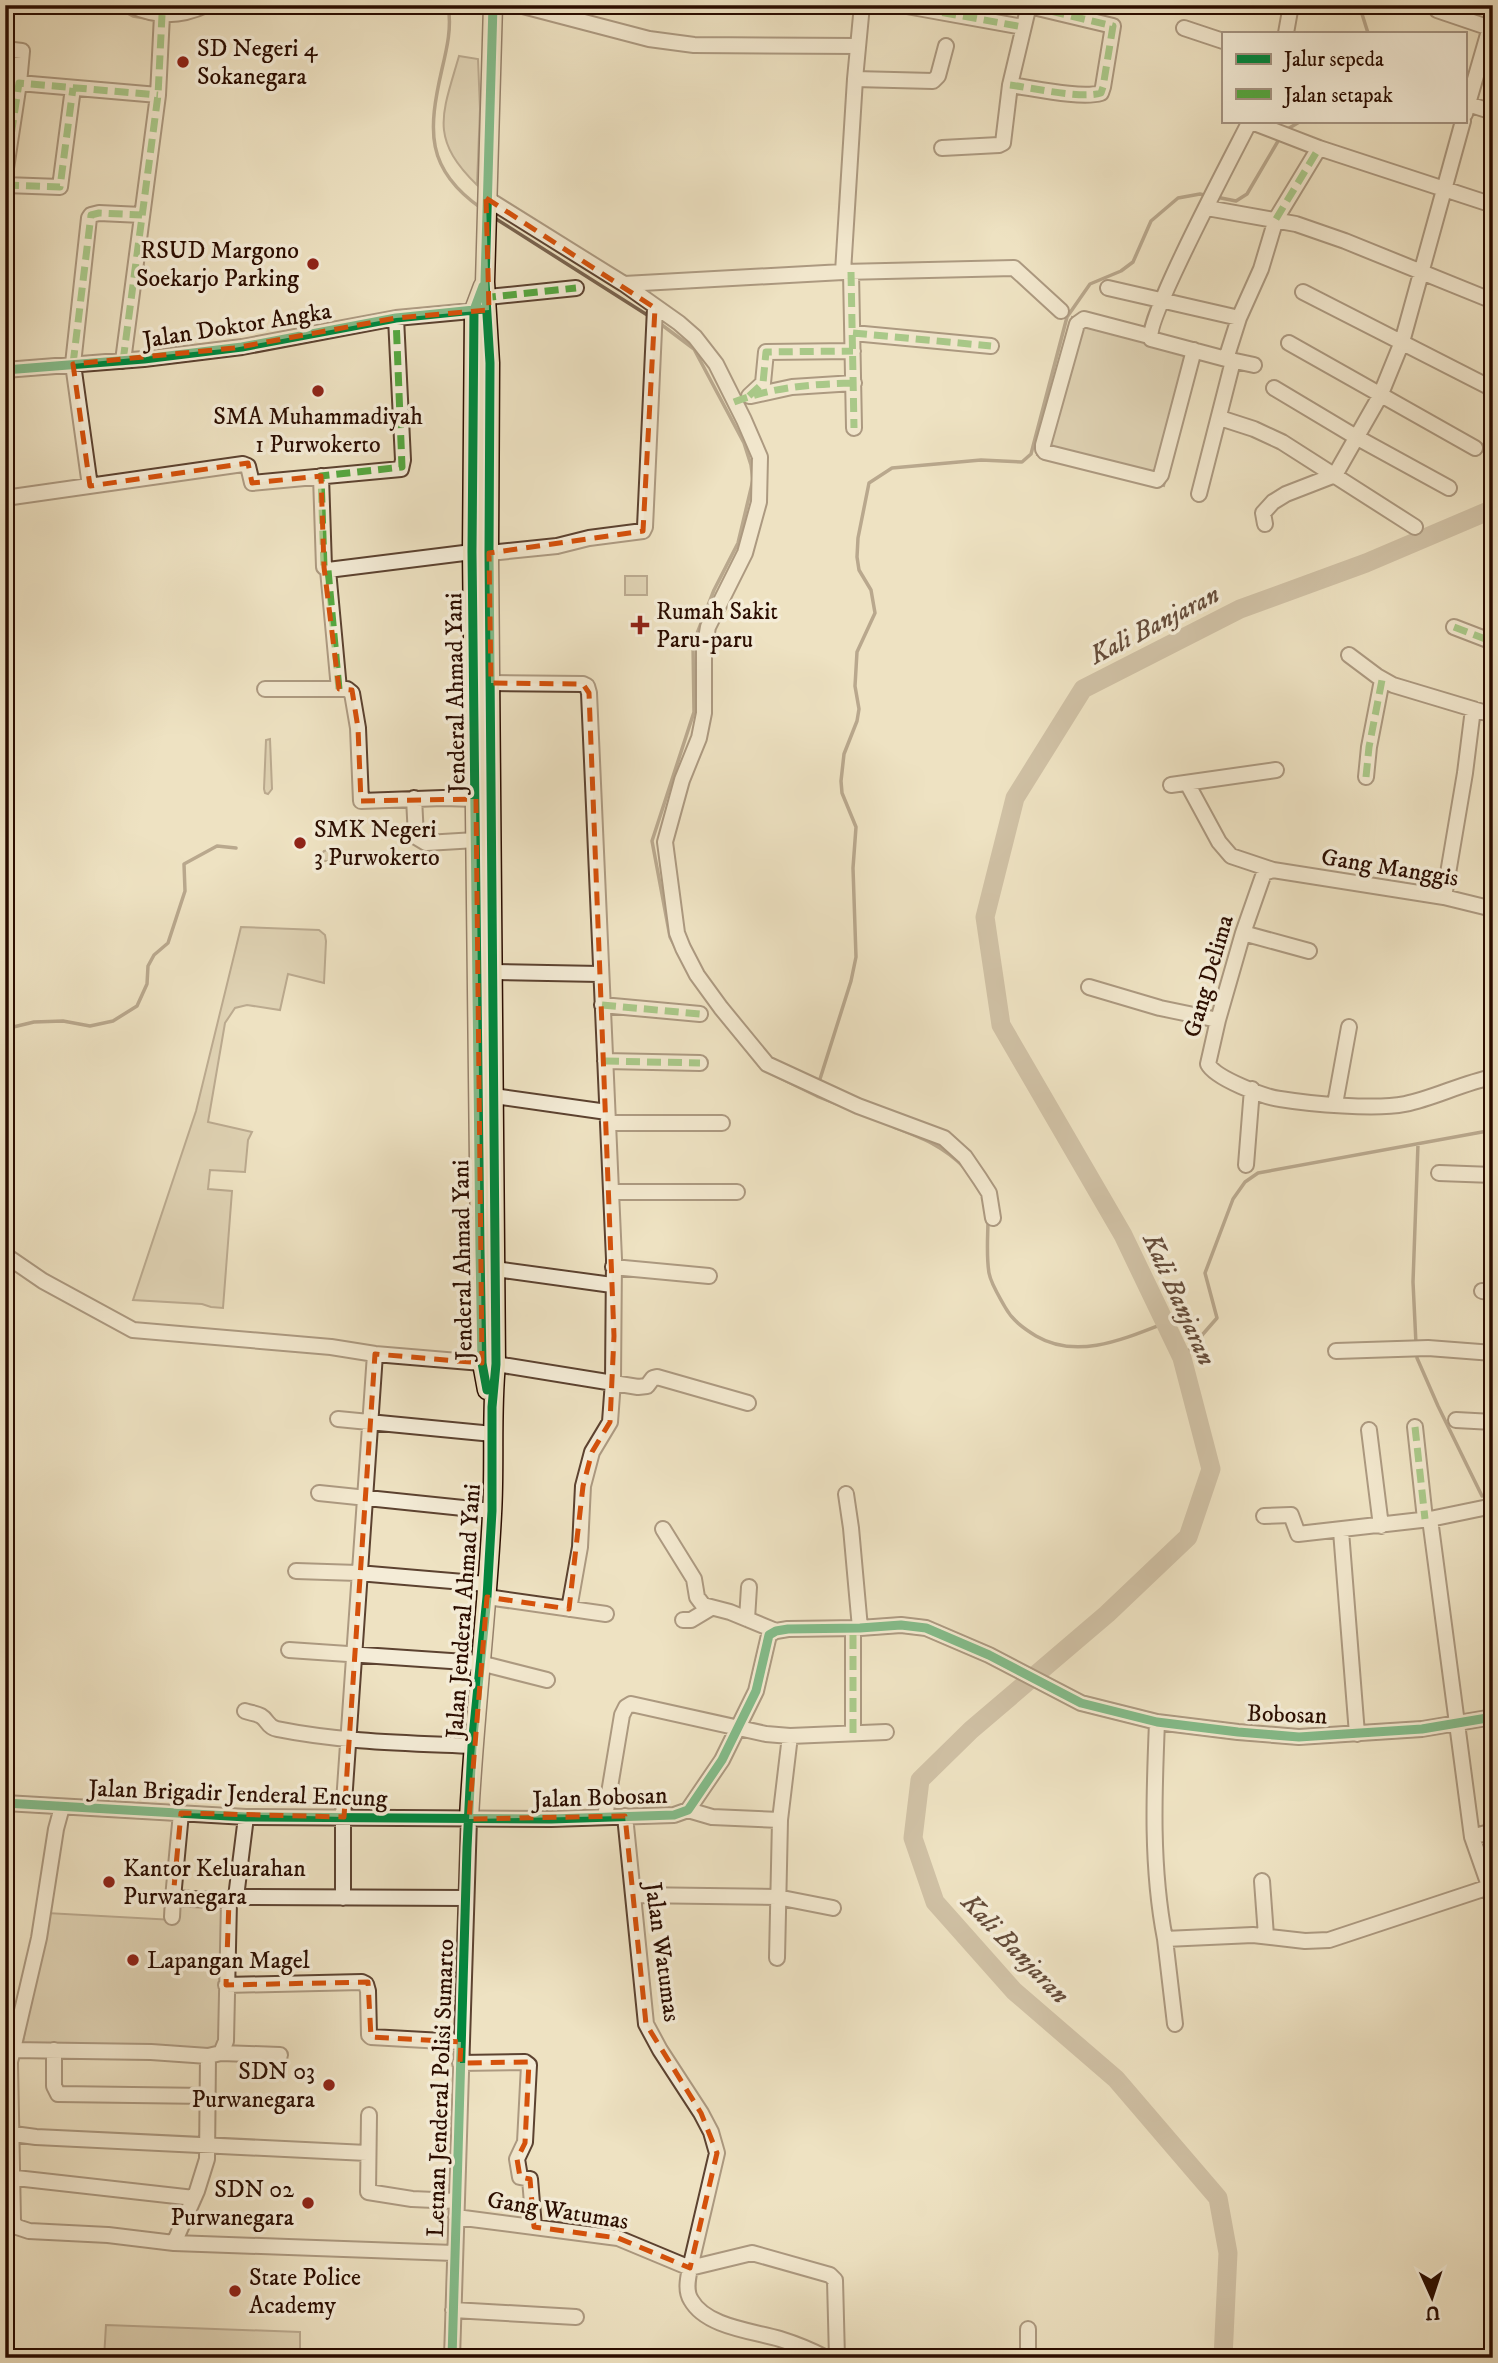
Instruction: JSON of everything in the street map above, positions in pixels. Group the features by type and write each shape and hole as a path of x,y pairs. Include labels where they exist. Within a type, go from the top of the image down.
{"main road":[{"path":"486,200 493,5"},
{"name":"Jenderal Ahmad Yani","path":"486,200 488,232 483,299 481,553 489,1363 492,1407"},
{"name":"Jenderal Ahmad Yani","path":"481,553 491,683 483,714 475,799 476,840 484,862 493,972 495,1269 489,1363"},
{"name":"Jalan Jenderal Ahmad Yani","path":"469,1819 472,1746 492,1511 492,1407"}],"street":[{"path":"130,5 163,20 206,5"},
{"path":"519,5 649,38 694,45 858,46"},
{"path":"854,428 853,332 847,272 855,79 862,5"},
{"path":"901,5 1023,27"},
{"path":"1286,32 1291,5"},
{"path":"942,148 1003,143 1010,85 1029,6 1113,26 1101,93 1059,92 1010,85"},
{"path":"1437,10 1492,25 1466,107 1493,112"},
{"path":"122,361 158,94 163,20"},
{"path":"1184,29 1222,41"},
{"path":"855,79 933,81 938,76 946,46"},
{"path":"5,49 22,51 5,175"},
{"path":"19,83 158,94"},
{"path":"5,185 60,187 73,88"},
{"path":"1149,335 1161,299 1250,122"},
{"path":"1253,122 1319,148 1493,205"},
{"path":"1265,524 1263,513 1273,502 1286,494 1335,475 1381,396 1402,342 1463,122"},
{"path":"1199,494 1220,418 1239,318 1261,269 1276,219 1319,148"},
{"path":"486,200 624,284 654,318 679,323 708,351 760,457 759,502 745,554 708,627 704,650 704,713 699,738 672,813 665,842 677,933 682,948 697,975 757,1054 767,1063 858,1106 944,1138 965,1157 980,1179 989,1194 993,1218"},
{"path":"1210,203 1276,219 1345,241 1493,301"},
{"path":"90,486 73,364 91,215 142,215"},
{"path":"624,284 847,272 1014,268 1060,311"},
{"name":"Jalan Doktor Angka","path":"5,370 122,361 242,347 483,299 576,288"},
{"path":"1108,288 1239,318"},
{"path":"1303,292 1493,389"},
{"path":"5,498 246,463 252,483 402,467 396,318"},
{"path":"328,570 557,546 589,538 643,531 650,456 654,318"},
{"path":"1194,350 1161,475 1157,480 1045,452 1043,445 1077,324 1084,319 1254,365"},
{"path":"853,332 991,346"},
{"path":"1289,343 1475,448"},
{"path":"749,396 763,383 766,352 853,351"},
{"path":"734,402 792,387 854,383"},
{"path":"1274,388 1449,488"},
{"path":"1220,418 1282,442 1415,527"},
{"path":"321,476 324,567 328,570 339,689"},
{"path":"1454,627 1493,642"},
{"path":"1349,655 1382,680 1493,715"},
{"path":"1366,777 1382,680"},
{"path":"491,683 587,686 611,1192 613,1381 610,1422 593,1452 583,1486 580,1548 569,1609"},
{"path":"265,689 339,689 352,693 358,728 361,801 475,799"},
{"path":"1444,897 1473,709"},
{"path":"1171,785 1276,771"},
{"name":"Gang Manggis","path":"1187,783 1219,842 1231,856 1277,871 1444,897 1493,909"},
{"path":"414,798 416,836 420,841 426,843 476,840"},
{"name":"Gang Delima","path":"1277,871 1264,873 1243,933 1208,1064 1215,1073 1277,1099 1335,1104 1398,1105 1471,1081 1493,1077"},
{"path":"1243,933 1309,951"},
{"path":"493,972 600,974"},
{"path":"1089,987 1160,1008 1218,1020"},
{"path":"601,1005 700,1014"},
{"path":"1335,1104 1349,1027"},
{"path":"605,1060 700,1063"},
{"path":"1246,1165 1252,1089"},
{"path":"494,1096 608,1118 722,1123"},
{"path":"1439,1173 1493,1175"},
{"path":"611,1192 737,1192"},
{"path":"5,1255 44,1281 133,1330 489,1363 644,1387 657,1377 748,1403"},
{"path":"613,1267 709,1276"},
{"path":"495,1269 612,1285"},
{"path":"1336,1351 1429,1348 1493,1353"},
{"path":"343,1898 344,1817 356,1653 358,1573 375,1354"},
{"path":"338,1419 493,1434"},
{"path":"1456,1420 1493,1422"},
{"path":"1165,1939 1266,1936 1305,1941 1329,1940 1491,1892 1472,1838 1415,1427"},
{"path":"1369,1430 1381,1526"},
{"path":"319,1493 492,1511"},
{"path":"846,1494 851,1528 857,1628 853,1733"},
{"path":"1264,1516 1291,1516 1298,1534 1381,1526 1493,1506"},
{"path":"663,1528 694,1580 697,1597 703,1605 776,1631 857,1628"},
{"path":"1341,1531 1357,1734"},
{"path":"296,1571 358,1573 487,1590 569,1609 606,1614"},
{"path":"747,1619 749,1587"},
{"path":"683,1620 691,1620 711,1608"},
{"name":"Bobosan","path":"857,1628 901,1625 926,1628 989,1655 1081,1703 1157,1722 1299,1737 1422,1728 1493,1717"},
{"name":"Jalan Bobosan","path":"469,1819 674,1815 688,1810 722,1760 739,1727 756,1691 767,1640 776,1631"},
{"path":"289,1650 480,1663 547,1680"},
{"path":"605,1817 622,1715 626,1707 641,1705 766,1734 886,1732"},
{"path":"245,1712 261,1716 273,1728 350,1739 472,1746"},
{"path":"1157,1722 1154,1791 1156,1878 1175,2024"},
{"path":"777,1958 779,1820 790,1735"},
{"name":"Jalan Brigadir Jenderal Encung","path":"5,1803 246,1817 469,1819"},
{"path":"62,1807 56,1829 39,1938 10,2062 9,2222 29,2231 108,2235 174,2244 454,2253"},
{"path":"688,1810 712,1817 779,1820"},
{"path":"172,1917 181,1813"},
{"name":"Jalan Watumas","path":"625,1816 646,2024 701,2113 711,2132 717,2153 690,2268 687,2287 690,2299 699,2311 730,2326 777,2338 826,2358"},
{"path":"174,2244 204,2171 208,2146 208,2096 215,2054 226,2040 226,1985 232,1899 246,1817"},
{"name":"Letnan Jenderal Polisi Sumarto","path":"452,2358 469,1819"},
{"path":"1472,1838 1493,1831"},
{"path":"1262,1881 1266,1936"},
{"path":"633,1895 777,1897 833,1908"},
{"path":"173,1898 466,1898"},
{"path":"226,1985 362,1982 366,1984 368,1991 369,2035 372,2037 461,2042"},
{"path":"12,2050 280,2055"},
{"path":"54,2050 54,2086 58,2094 208,2096"},
{"path":"460,2063 525,2062 528,2065 525,2142 517,2159 520,2177 530,2179 534,2227"},
{"path":"369,2115 369,2192 412,2199 456,2201"},
{"path":"9,2134 368,2153"},
{"path":"9,2177 194,2198"},
{"name":"Gang Watumas","path":"456,2217 618,2238 690,2268"},
{"path":"690,2268 752,2253 834,2277 837,2358"},
{"path":"453,2310 576,2317"},
{"path":"1028,2329 1028,2358"}],"highlighted area":[{"path":"486,198 655,308 643,531 489,553 491,683 583,684 589,693 614,1336 610,1422 592,1452 583,1486 569,1609 487,1597 469,1819 625,1816 646,2024 701,2113 717,2153 690,2268 618,2238 534,2227 530,2179 520,2177 517,2159 525,2143 529,2062 460,2063 461,2042 371,2037 368,1982 226,1985 229,1901 173,1898 181,1813 344,1817 375,1354 482,1363 476,799 361,801 358,728 352,690 339,689 324,567 321,476 252,483 248,463 90,486 73,364 234,348 396,318 489,310"}],"shaded area":[{"path":"459,56 478,59 480,109 477,185 452,153 444,125 448,94"},
{"path":"1072,317 1198,352 1164,486 1037,455"},
{"path":"625,576 647,576 647,595 625,595"},
{"path":"270,739 272,789 268,794 264,789 266,740"},
{"path":"343,850 344,861 325,861 321,856 324,851"},
{"path":"241,927 319,930 325,935 326,941 324,983 288,974 280,1010 247,1005 235,1008 225,1023 208,1122 252,1132 248,1140 245,1172 210,1170 208,1189 232,1191 223,1308 202,1304 133,1300 196,1111"},
{"name":"Lapangan Magel","path":"177,1903 228,1906 227,1999 218,2051 22,2047 47,1913 174,1920"},
{"path":"106,2325 300,2332 300,2358 104,2358"}],"waterway":[{"path":"113,5 133,16 157,20"},
{"path":"208,10 219,5"},
{"path":"448,5 448,37 434,111 435,147 449,178 481,208"},
{"path":"1355,5 1362,14 1368,32"},
{"path":"1286,130 1299,122"},
{"path":"1216,197 1236,201 1247,194 1281,136"},
{"path":"820,1079 856,957 853,868 856,827 842,793 841,781 844,754 859,709 855,686 857,652 875,613 871,590 859,570 857,557 869,483 892,468 981,460 1022,462 1031,454 1067,317 1090,284 1121,271 1133,262 1151,221 1178,198 1200,194 1208,196"},
{"path":"493,217 652,318"},
{"path":"658,322 694,349 744,443 753,480 738,543 714,590 693,644 694,712 652,841 670,937 683,962"},
{"name":"Kali Banjaran","path":"1223,2358 1228,2253 1218,2198 1116,2079 1014,1991 935,1902 913,1838 920,1780 971,1730 1107,1614 1188,1537 1211,1469 1182,1358 1123,1235 1001,1025 985,917 1015,798 1083,689 1240,609 1366,563 1493,509"},
{"path":"5,1029 34,1022 63,1021 90,1026 113,1021 137,1006 147,984 148,966 154,955 168,943 185,891 184,864 217,846 236,848"},
{"path":"766,1071 845,1107"},
{"path":"894,1127 932,1143 965,1168"},
{"path":"1182,1358 1217,1318 1205,1273 1233,1199 1245,1182 1258,1173 1493,1130"},
{"path":"1416,1344 1413,1282 1418,1144"},
{"path":"988,1218 988,1259 992,1281 1011,1316 1036,1336 1052,1343 1084,1347 1117,1340 1165,1323"},
{"path":"1417,1352 1417,1358 1438,1406 1482,1496"}],"marked path":[{"path":"901,5 1023,27"},
{"path":"1010,85 1082,95 1101,93 1103,87 1113,26 1029,6"},
{"path":"123,361 158,95 162,15"},
{"path":"5,175 19,83 158,95"},
{"path":"5,185 60,187 73,88"},
{"path":"1276,219 1319,148"},
{"path":"73,364 91,215 142,215"},
{"path":"851,272 854,428"},
{"path":"482,298 576,288"},
{"path":"339,689 328,570 324,567 321,476 402,467 396,318"},
{"path":"853,333 991,346"},
{"path":"749,396 763,383 766,352 853,351"},
{"path":"734,402 793,387 854,383"},
{"path":"1454,627 1493,642"},
{"path":"1366,777 1382,680"},
{"path":"602,1005 700,1014"},
{"path":"605,1061 700,1063"},
{"path":"1415,1427 1425,1519"},
{"path":"853,1628 853,1733"}],"cycle path":[{"path":"452,2358 467,1848 472,1746 487,1597 492,1511 492,1407 496,1364 489,553 490,363 485,282 493,5"},
{"path":"483,286 474,310 472,552 482,1363 487,1390"},
{"path":"5,370 144,359 242,347 396,318 484,309"},
{"path":"5,1803 246,1817 551,1819 674,1815 688,1810 722,1760 756,1691 769,1635 788,1629 901,1625 926,1628 989,1655 1081,1703 1157,1722 1299,1737 1422,1729 1493,1717"}],"place":[{"name":"SD Negeri 4 Sokanegara","path":"183,62"},
{"name":"RSUD Margono Soekarjo Parking","path":"313,264"},
{"name":"SMA Muhammadiyah 1 Purwokerto","path":"318,391"},
{"name":"Rumah Sakit Paru-paru","path":"640,625"},
{"name":"SMK Negeri 3 Purwokerto","path":"300,843"},
{"name":"Kantor Keluarahan Purwanegara","path":"109,1882"},
{"name":"Lapangan Magel","path":"133,1960"},
{"name":"SDN 03 Purwanegara","path":"329,2085"},
{"name":"SDN 02 Purwanegara","path":"308,2203"},
{"name":"State Police Academy","path":"235,2291"}]}
